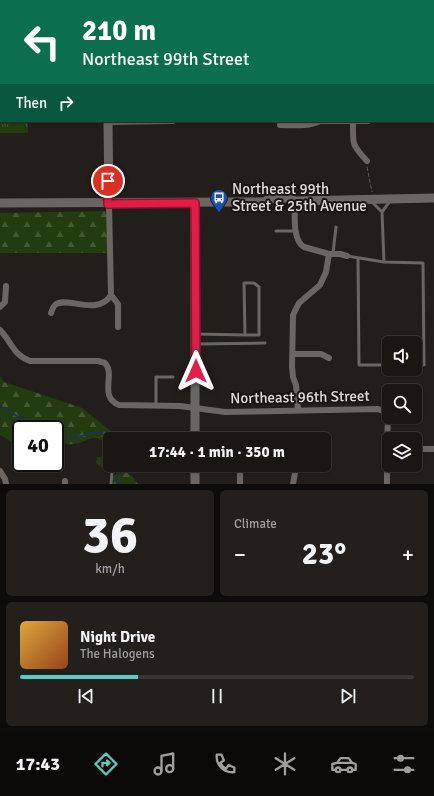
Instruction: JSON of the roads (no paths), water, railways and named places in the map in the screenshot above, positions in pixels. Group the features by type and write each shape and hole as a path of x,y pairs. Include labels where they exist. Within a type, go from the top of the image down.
{"main road":[{"path":"108,122 108,204"},
{"path":"0,203 108,204 264,202 270,205 288,204 295,201 434,198"},
{"path":"195,203 195,432"},
{"path":"195,472 195,484"}],"street":[{"path":"280,125 298,126 320,122"},
{"path":"353,122 354,147 367,161"},
{"path":"295,201 296,239 299,244 304,247 331,254 347,256"},
{"path":"108,204 111,295 118,304 118,327"},
{"path":"298,410 296,385 293,377 292,315 304,297 320,285 326,272 331,254"},
{"path":"0,308 5,302 6,286"},
{"path":"51,313 54,305 60,302 88,306 100,304 111,295"},
{"name":"Northeast 96th Street","path":"0,330 9,340 16,353 24,359 37,362 102,361 107,365 110,398 113,403 119,405 195,407 225,412 378,409 386,412 388,419 388,432"},
{"path":"293,354 321,354 329,358"},
{"path":"422,449 434,449"},
{"path":"0,471 6,484"},
{"path":"240,472 240,484"},
{"path":"387,472 387,484"},
{"path":"293,484 295,473"}],"lane":[{"path":"371,199 382,212 384,262"},
{"path":"382,212 392,199"},
{"path":"331,254 336,227"},
{"path":"276,231 296,231"},
{"path":"347,256 384,262 423,263 424,365 422,365"},
{"path":"358,258 359,365 382,365"},
{"path":"196,334 245,335 259,335 259,287 254,283 244,283 245,335"},
{"path":"196,344 265,343"},
{"path":"156,405 156,376 173,377"},
{"path":"111,484 112,472"}],"waterway":[{"path":"0,406 26,420"},
{"path":"64,437 70,438 91,433 100,433 103,435"},
{"path":"117,476 119,484"}],"place":[{"name":"Northeast 99th Street & 25th Avenue","path":"219,213"}]}
